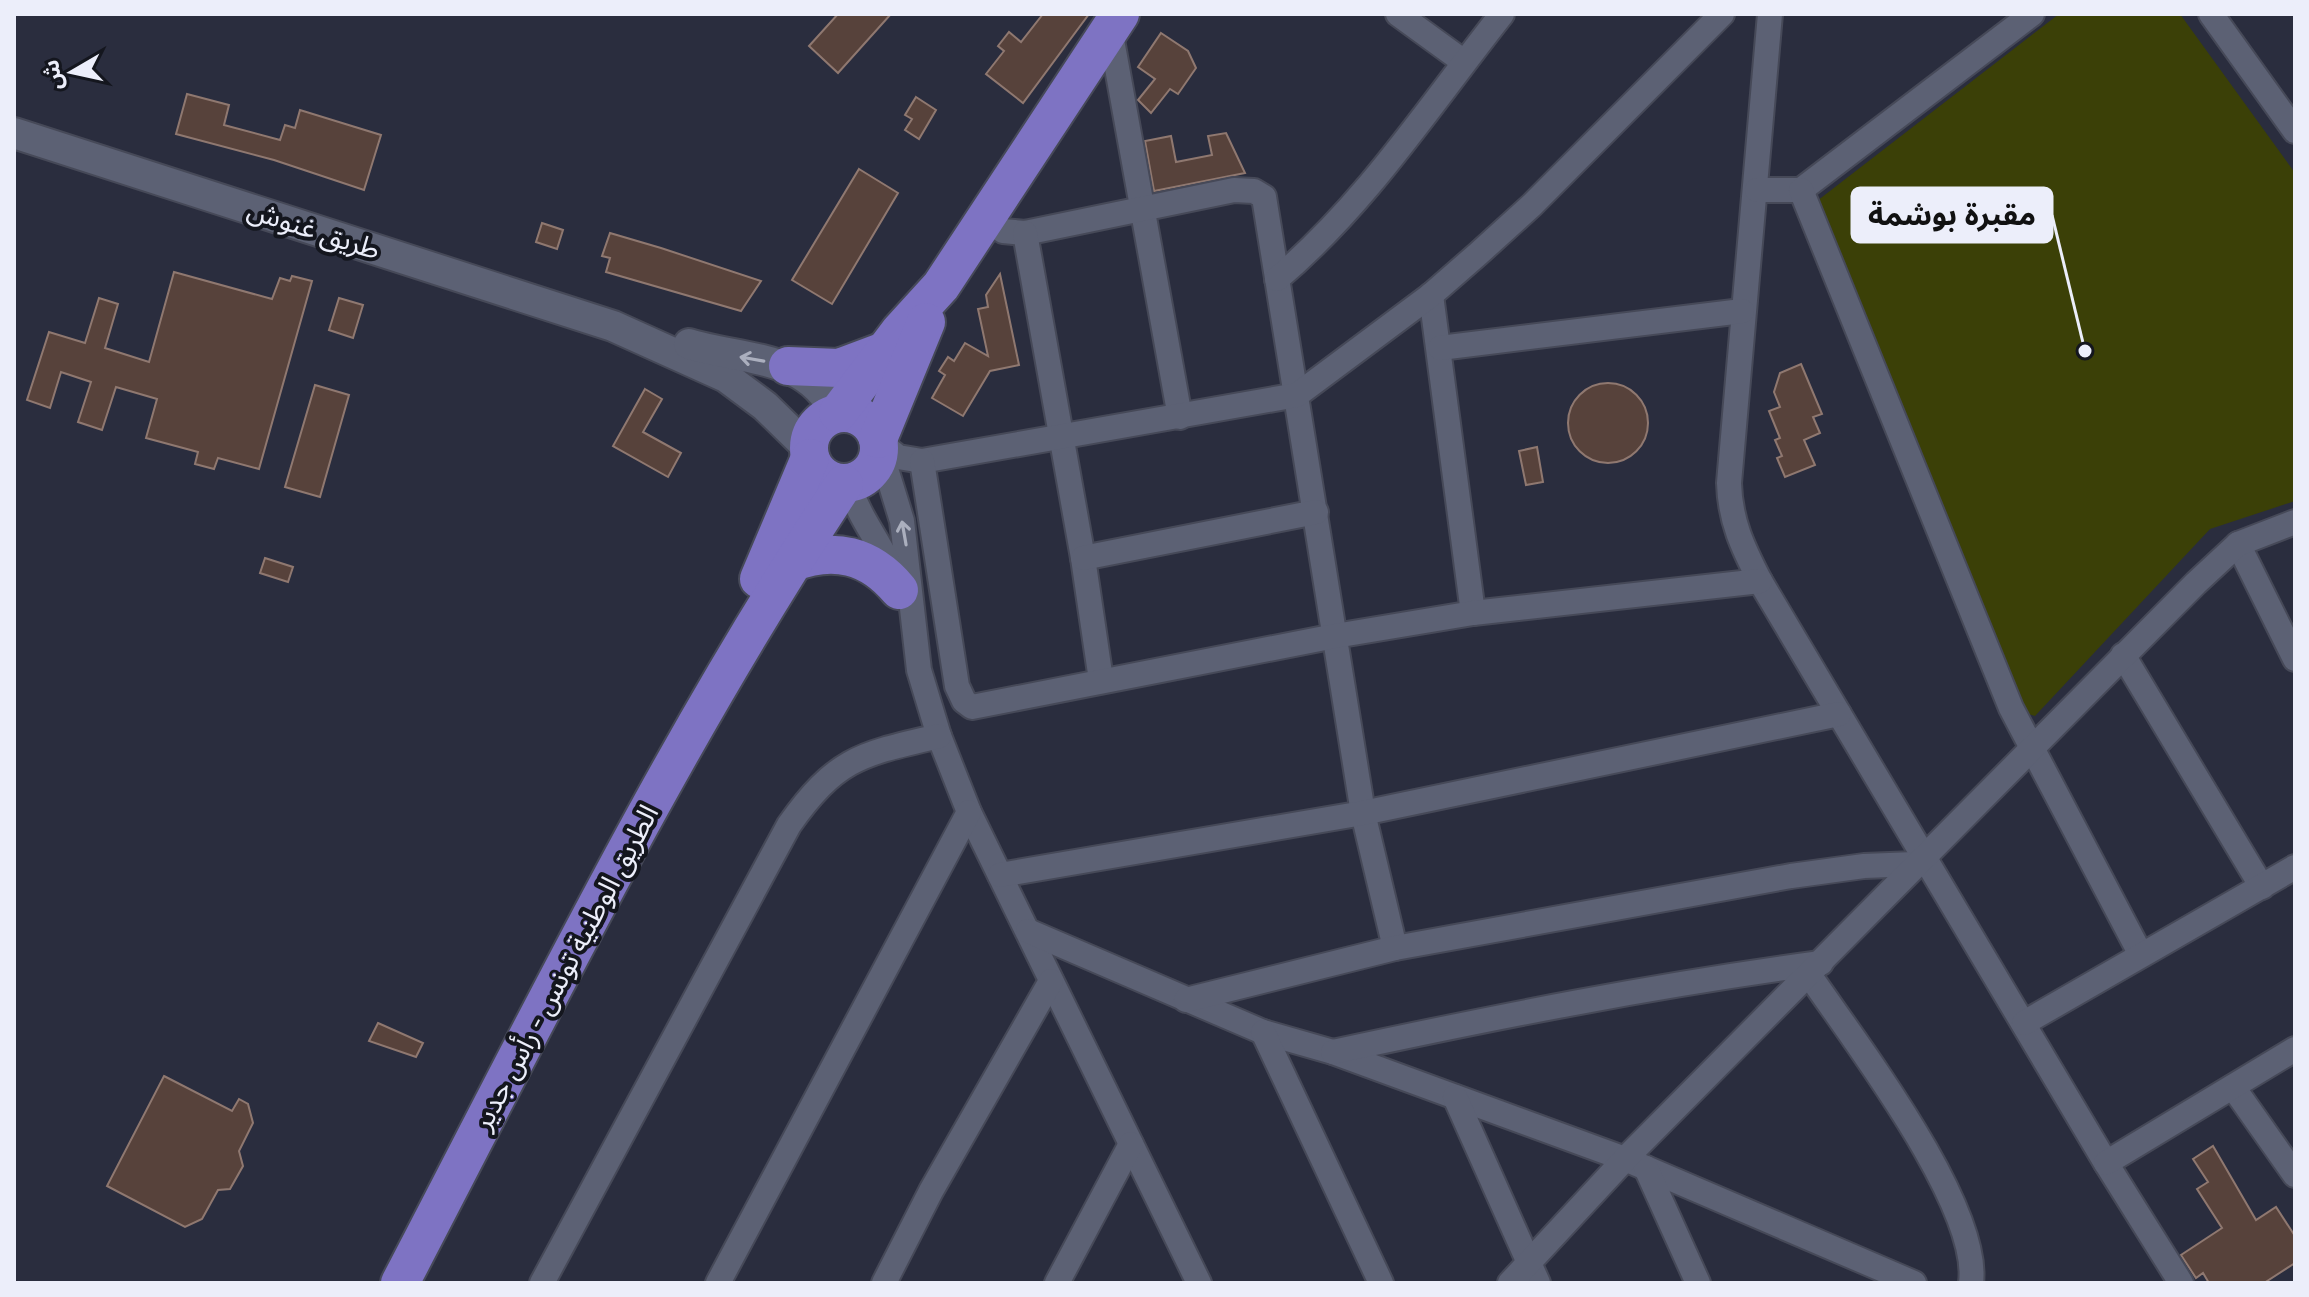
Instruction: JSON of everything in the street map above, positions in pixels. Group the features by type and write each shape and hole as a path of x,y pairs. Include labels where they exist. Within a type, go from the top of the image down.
{"main road":[{"path":"941,286 879,442 875,466 860,480 847,484 822,476 809,453 813,430 836,413 941,286 1115,21"},
{"path":"788,366 839,368 887,350"},
{"path":"836,413 858,415 874,430 879,442"},
{"name":"الطريق الوطنية تونس - رأس جدير","path":"734,653 751,595 809,453"},
{"name":"الطريق الوطنية تونس - رأس جدير","path":"400,1283 734,653 791,563 847,484"},
{"path":"791,563 810,555 850,555 886,574 899,590"}],"street":[{"path":"1398,14 1464,62"},
{"path":"1277,279 1319,244 1378,175 1502,14"},
{"path":"879,442 898,457 922,461 1297,395 1431,295 1532,205 1722,14"},
{"path":"1770,14 1757,190 1742,311 1730,512 1739,539 1760,581 1839,714 1919,859 2024,1023 2181,1283"},
{"path":"1757,190 1801,190 2032,14"},
{"path":"2211,14 2295,131"},
{"path":"1115,21 1143,212 1180,417"},
{"name":"طريق غنوش","path":"14,133 613,326"},
{"path":"986,218 1003,231 1025,233 1143,212 1234,190 1259,193 1269,215 1363,813 1395,948"},
{"path":"1801,190 2011,708 2141,955"},
{"path":"1025,233 1083,558 1101,680"},
{"path":"1431,295 1473,613"},
{"path":"1440,348 1742,311"},
{"path":"613,326 645,331 721,354 788,366 822,390 836,413"},
{"path":"613,326 726,377 765,406 809,453"},
{"path":"879,442 904,534 919,670 939,736 969,812 1199,1283"},
{"path":"922,461 957,686 964,701 979,707 1101,680 1473,613 1760,581"},
{"path":"847,484 860,516 885,556 914,638"},
{"path":"1083,558 1316,512"},
{"path":"1510,1283 1533,1273 1919,859 2123,655 2238,544 2295,522"},
{"path":"2238,544 2295,659"},
{"path":"2123,655 2262,887"},
{"path":"1000,875 1363,813 1839,714"},
{"path":"542,1283 789,825 809,797 850,761 939,736"},
{"path":"718,1283 969,812"},
{"path":"1186,1000 1395,948 1791,876 1919,859"},
{"path":"2024,1023 2295,867"},
{"path":"1028,931 1263,1032 1333,1052 1635,1163 1914,1283"},
{"path":"1333,1052 1608,996 1815,969"},
{"path":"1815,969 1937,1170 1965,1230 1971,1253 1971,1283"},
{"path":"884,1283 931,1191 1051,981"},
{"path":"1263,1032 1381,1283"},
{"path":"2106,1163 2295,1049"},
{"path":"2233,1087 2295,1175"},
{"path":"1455,1097 1533,1273"},
{"path":"1057,1283 1131,1144"},
{"path":"1635,1163 1698,1283"}],"green space":[{"path":"2059,14 2180,14 2295,173 2295,501 2210,529 2035,716 2016,710 1817,201"}],"building":[{"path":"838,14 891,14 838,73 809,46"},
{"path":"1043,14 1089,14 1023,103 986,74 1004,51 998,46 1009,32 1021,42"},
{"path":"1161,33 1188,51 1196,68 1178,94 1170,89 1151,113 1138,100 1155,79 1138,67"},
{"path":"187,94 229,105 224,125 280,140 285,125 295,128 300,110 381,135 364,190 274,160 176,134"},
{"path":"916,97 936,110 919,139 905,130 912,119 905,115"},
{"path":"1226,133 1245,173 1154,191 1145,141 1171,136 1176,162 1212,155 1208,136"},
{"path":"859,169 898,193 832,304 792,280"},
{"path":"542,223 563,230 557,249 536,242"},
{"path":"610,233 761,281 741,311 606,272 610,258 602,256"},
{"path":"174,272 272,299 280,278 290,281 292,276 312,281 259,469 218,458 214,469 195,464 198,452 146,438 157,399 116,387 102,430 78,422 91,382 61,372 50,408 27,400 49,332 85,343 99,298 118,304 105,348 149,362"},
{"path":"1000,274 1019,365 990,371 963,416 932,398 945,375 939,371 948,357 954,361 965,343 988,356 978,309 988,307 986,295"},
{"path":"339,298 363,305 353,338 329,330"},
{"path":"1801,364 1822,414 1813,417 1820,433 1804,440 1815,465 1785,477 1777,458 1782,456 1775,440 1780,438 1769,411 1780,407 1774,392 1780,373"},
{"path":"1600,383 1616,383 1637,394 1648,415 1648,431 1637,452 1616,463 1600,463 1586,457 1574,445 1568,431 1568,415 1574,401 1586,389"},
{"path":"315,385 349,395 320,497 285,487"},
{"path":"645,389 662,399 643,432 681,453 668,477 613,446"},
{"path":"1537,447 1543,482 1526,485 1519,451"},
{"path":"265,558 293,567 288,582 260,573"},
{"path":"378,1023 423,1043 416,1057 369,1041"},
{"path":"164,1076 232,1111 239,1099 248,1104 253,1123 239,1151 243,1166 230,1189 218,1190 202,1219 185,1227 107,1186"},
{"path":"2213,1146 2256,1220 2276,1207 2295,1236 2295,1263 2264,1283 2209,1283 2203,1273 2196,1278 2181,1255 2222,1228 2197,1189 2208,1182 2193,1159"}],"place":[{"name":"مقبرة بوشمة","path":"2085,351"}]}
